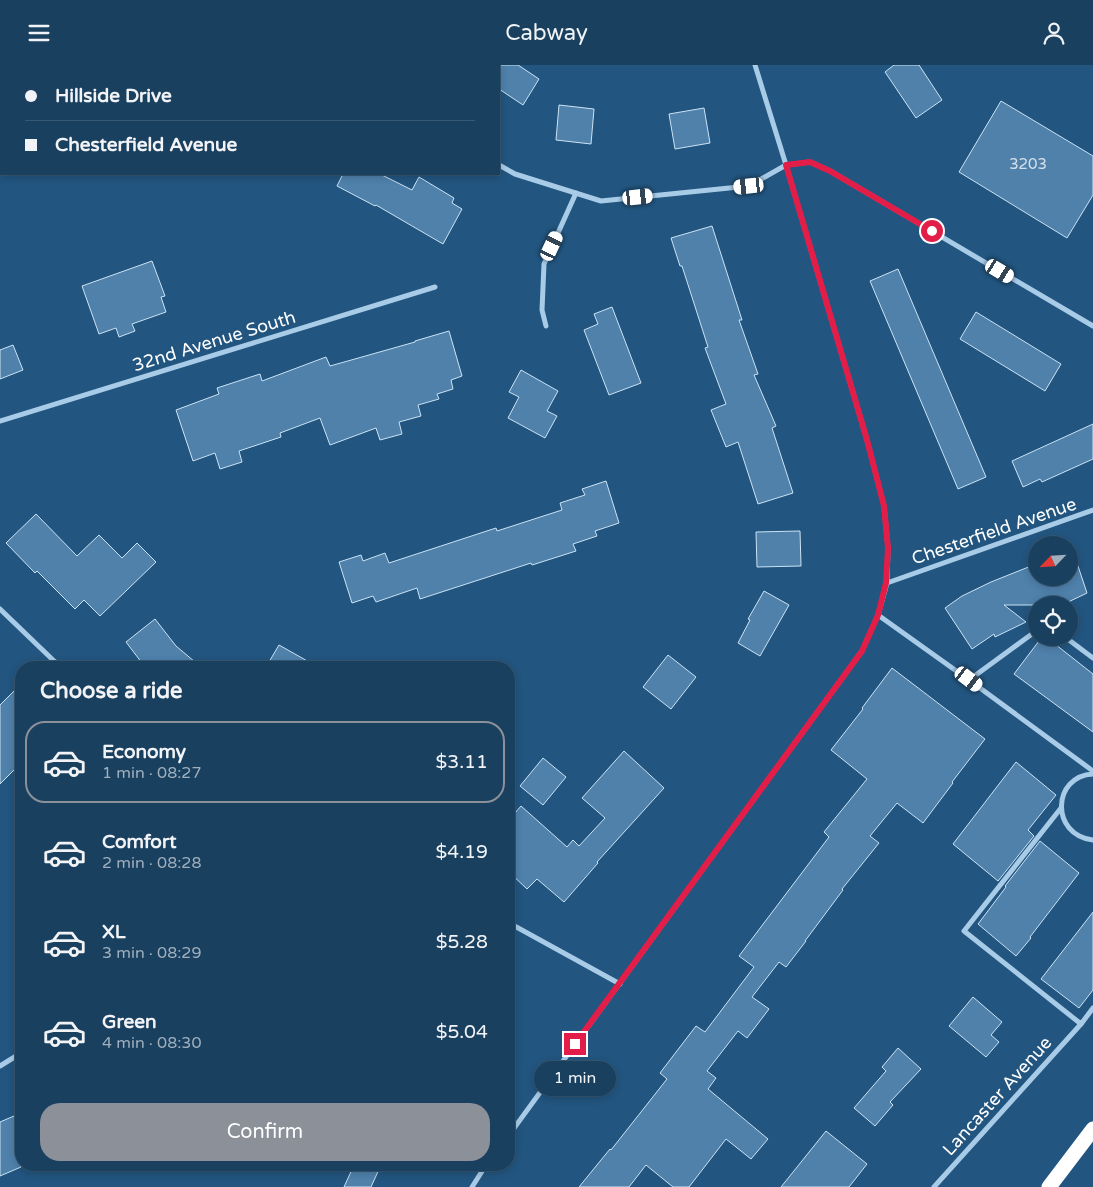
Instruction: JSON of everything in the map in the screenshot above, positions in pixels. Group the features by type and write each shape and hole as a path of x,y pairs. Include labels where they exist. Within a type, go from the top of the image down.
{"highway":[{"path":"1049,1187 1093,1129"}],"street":[{"path":"515,1127 862,651 878,615 886,583 888,548 884,506 867,440 755,65"},
{"path":"500,166 516,174 601,201 749,186 786,165 810,162 830,171 1093,326"},
{"path":"546,326 542,310 544,264 576,193"},
{"name":"32nd Avenue South","path":"0,421 435,287"},
{"name":"Chesterfield Avenue","path":"886,583 1093,510"},
{"path":"0,609 54,661"},
{"path":"878,615 969,679 1093,773"},
{"path":"969,679 1028,637"},
{"path":"1077,646 1093,658"},
{"path":"1093,773 1076,779 1067,787 1062,797 1061,809 1063,819 1076,835 1093,840"},
{"path":"1061,809 964,931 1081,1024"},
{"path":"515,926 620,983"},
{"name":"Lancaster Avenue","path":"934,1187 1081,1024 1093,1008"},
{"path":"0,1066 15,1057"},
{"path":"472,1187 482,1171"}],"building":[{"path":"500,65 518,65 539,79 523,105 500,90"},
{"path":"894,65 919,65 942,100 916,118 885,72"},
{"path":"1001,101 1093,156 1093,195 1067,238 959,172"},
{"path":"559,105 594,109 591,144 556,140"},
{"path":"704,108 710,143 675,149 669,114"},
{"path":"342,175 382,175 412,190 419,177 454,198 452,203 462,209 443,244 376,205 337,186"},
{"path":"712,226 742,320 739,320 758,374 754,375 776,426 772,428 793,493 758,504 738,442 726,447 711,410 726,404 705,348 708,347 671,238"},
{"path":"152,261 165,296 161,297 166,312 132,324 135,331 119,337 116,328 99,334 82,286"},
{"path":"898,269 986,477 958,489 870,281"},
{"path":"612,307 641,383 609,395 584,330 598,324 594,314"},
{"path":"976,312 1061,364 1045,391 960,339"},
{"path":"449,331 462,376 451,380 453,389 437,394 439,399 418,405 421,416 399,422 402,434 380,440 376,428 330,445 320,418 280,433 281,437 239,451 242,462 220,469 215,453 193,461 176,410 219,394 217,388 260,374 262,381 326,357 330,366"},
{"path":"13,345 23,370 0,379 0,350"},
{"path":"521,370 558,391 547,411 557,416 545,438 508,418 519,397 509,392"},
{"path":"1093,424 1093,459 1042,482 1040,479 1023,487 1012,461"},
{"path":"606,481 619,523 595,531 597,536 573,544 576,551 532,565 531,563 420,599 417,588 376,602 373,596 352,603 339,562 361,555 363,561 385,553 389,563 496,528 497,531 562,510 560,503 585,495 582,489"},
{"path":"36,514 77,556 99,535 122,558 137,543 156,562 100,616 84,600 75,609 37,571 35,573 6,543"},
{"path":"800,531 801,566 757,567 756,532"},
{"path":"1078,566 1087,593 1078,597 1028,596 1028,605 1004,605 1026,622 995,637 994,634 972,649 945,608 962,596 1028,567 1028,586 1078,586"},
{"path":"764,591 789,605 760,656 738,643 750,620 748,619"},
{"path":"155,619 176,646 194,661 140,661 126,642"},
{"path":"279,645 307,661 270,661"},
{"path":"1035,646 1057,646 1093,674 1093,732 1014,674"},
{"path":"668,655 696,677 671,709 643,687"},
{"path":"892,668 985,739 923,823 897,803 870,836 879,843 842,889 806,941 786,967 779,962 752,997 769,1009 747,1038 738,1031 707,1071 716,1078 708,1089 768,1139 751,1159 726,1139 689,1187 673,1187 646,1165 629,1187 579,1187 667,1079 660,1073 696,1026 705,1032 754,967 739,956 829,837 824,832 867,779 831,750"},
{"path":"15,690 15,769 0,784 0,705"},
{"path":"624,751 664,788 597,862 564,902 537,879 527,889 515,878 515,813 521,806 567,847 573,840 579,846 605,818 582,798"},
{"path":"543,758 566,777 543,805 520,786"},
{"path":"1016,762 1056,795 1028,830 1034,836 998,881 953,844"},
{"path":"1040,841 1079,873 1016,956 978,924"},
{"path":"1093,912 1093,990 1079,1008 1041,979"},
{"path":"973,997 1002,1022 991,1035 999,1042 986,1057 949,1026"},
{"path":"898,1048 921,1069 890,1102 893,1105 875,1126 854,1108 886,1071 882,1067"},
{"path":"15,1116 15,1170 0,1176 0,1122"},
{"path":"826,1131 867,1164 849,1187 781,1187"},
{"path":"351,1171 378,1171 371,1187 344,1187"}],"route":[{"path":"575,1044 862,651 878,615 886,583 888,548 884,506 867,440 786,165 810,162 820,166 932,231"}]}
